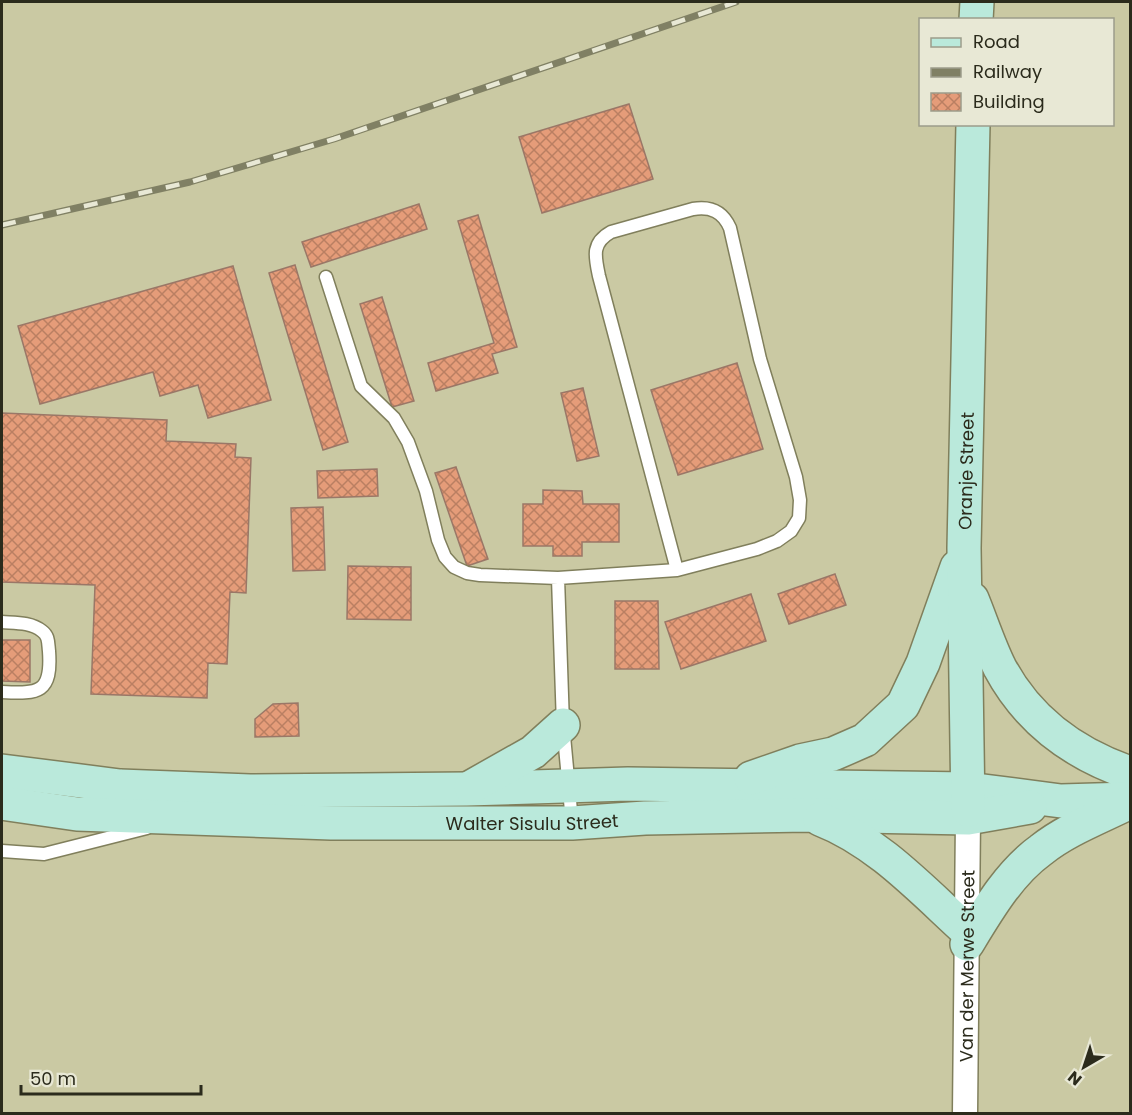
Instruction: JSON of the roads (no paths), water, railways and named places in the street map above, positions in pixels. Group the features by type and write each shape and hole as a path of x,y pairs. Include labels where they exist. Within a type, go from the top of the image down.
{"main road":[{"path":"976,18 977,2"},
{"name":"Oranje Street","path":"968,803 964,548 973,126"},
{"path":"728,786 791,764 833,753 865,740 903,705 924,663 964,548"},
{"path":"964,580 999,666 1019,699 1047,728 1079,751 1131,773"},
{"path":"467,789 533,752 563,725"},
{"name":"Walter Sisulu Street","path":"2,771 120,786 250,791 467,789 627,784 728,786 968,803"},
{"path":"808,815 838,826 873,848 966,937 1004,888 1040,850 1131,801"},
{"name":"Walter Sisulu Street","path":"2,803 77,814 181,819 331,823 572,823 645,818 808,815 968,803 1131,801"}],"street":[{"name":"Van der Merwe Street","path":"964,1113 968,803"}],"lane":[{"path":"326,277 361,386 394,417 408,442 426,491 438,540 445,557 454,567 467,573 480,575 558,578 678,570 757,549 777,541 790,531 799,518 800,500 796,477 760,359 730,228 725,218 719,213 703,207 611,232 602,237 596,251 599,276 678,570"},
{"path":"558,578 563,725 572,823"},
{"path":"2,622 27,624 43,631 48,637 50,665 49,677 44,685 35,691 2,693"},
{"path":"2,851 44,854 181,819"}],"railway":[{"path":"2,225 190,182 334,139 736,2"}]}
